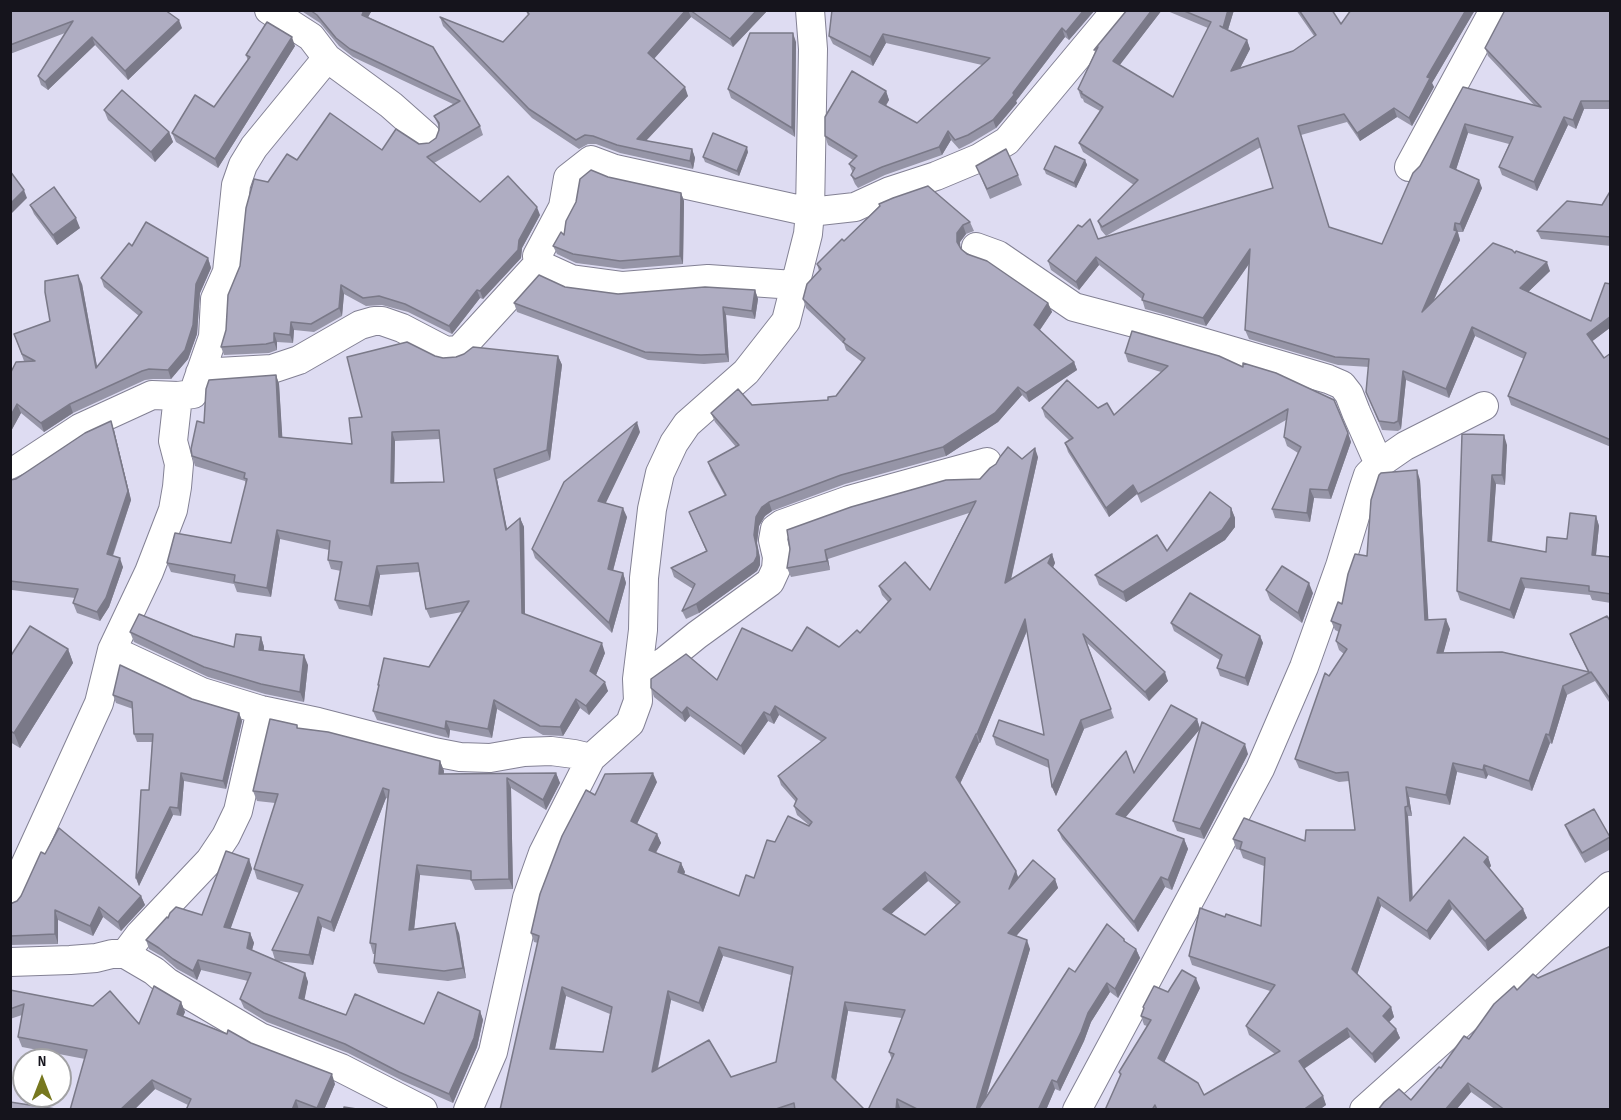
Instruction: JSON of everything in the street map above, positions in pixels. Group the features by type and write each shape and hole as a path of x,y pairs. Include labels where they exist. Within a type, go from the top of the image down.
{"street":[{"path":"269,10 311,37 327,58 391,105 426,136"},
{"path":"477,1106 493,1052 527,898 543,853 591,758 630,723 638,701 637,679 643,630 644,579 652,509 660,473 674,443 687,424 746,372 786,321 808,234 810,212 813,49 810,10"},
{"path":"200,374 272,369 299,360 360,325 374,321 382,321 402,328 446,351 462,347 538,264 537,256 563,207 568,178 591,160 615,169 810,212 855,207 890,191 936,176 979,158 1006,141 1117,10"},
{"path":"1409,167 1494,10"},
{"path":"10,474 80,428 152,395 193,394 213,337 215,299 227,272 236,185 243,165 254,147 327,58"},
{"path":"976,247 998,255 1074,307 1157,329 1342,385 1349,394 1379,464"},
{"path":"538,264 571,279 623,286 708,279 794,285"},
{"path":"10,898 99,703 112,650 149,573 173,510 179,464 173,441 178,396"},
{"path":"1077,1110 1260,769 1304,667 1340,566 1368,475 1379,464 1406,446 1484,405"},
{"path":"637,679 665,661 770,582 776,569 777,557 773,540 775,529 782,524 849,500 987,462"},
{"path":"112,650 202,692 261,710 318,722 434,753 490,759 524,753 551,752 591,758"},
{"path":"125,954 140,934 210,860 226,836 238,811 261,710"},
{"path":"1364,1110 1520,971 1611,886"},
{"path":"10,962 70,960 125,954 154,971 167,982 260,1037 341,1068 423,1110"}],"building":[{"path":"10,10 165,10 179,20 125,71 92,37 45,82 38,76 73,21 10,45"},
{"path":"310,10 364,10 362,15 433,47 480,126 427,157 480,202 508,176 537,207 519,240 518,250 480,291 477,290 449,326 405,304 379,296 363,298 341,285 339,308 311,324 291,322 290,335 274,333 274,342 266,344 221,347 226,330 228,295 240,266 246,208 254,179 268,182 287,154 297,160 330,113 382,150 396,129 419,144 429,143 436,138 439,130 439,123 434,116 460,101 350,49 336,38"},
{"path":"526,10 686,10 648,53 685,87 637,139 692,149 690,161 617,145 593,136 585,135 576,140 529,109 440,17 503,42 529,14"},
{"path":"690,10 757,10 730,39"},
{"path":"832,10 1084,10 1066,32 1062,28 1013,93 1014,95 993,120 955,140 948,131 939,147 855,179 851,175 855,168 849,164 857,156 825,136 825,117 852,71 886,91 879,102 917,123 990,58 883,34 870,57 829,36"},
{"path":"1127,10 1152,10 1113,61 1173,97 1211,22 1182,10 1228,10 1223,28 1247,40 1231,71 1293,51 1316,35 1299,10 1332,10 1341,24 1351,10 1466,10 1427,77 1430,78 1409,118 1394,108 1357,133 1344,114 1298,126 1329,227 1382,244 1413,173 1420,166 1463,87 1541,107 1485,48 1505,10 1611,10 1611,101 1581,101 1573,120 1564,117 1534,182 1499,167 1513,137 1465,124 1450,167 1479,180 1460,224 1455,223 1454,230 1457,231 1422,312 1493,243 1515,253 1516,251 1547,262 1520,288 1591,321 1605,283 1611,284 1611,316 1587,334 1604,358 1611,353 1611,440 1508,396 1526,353 1472,327 1446,389 1403,371 1398,421 1394,423 1379,421 1366,392 1369,359 1335,357 1245,330 1250,249 1203,318 1142,300 1144,294 1096,257 1076,282 1048,261 1078,225 1082,227 1090,219 1098,239 1273,188 1258,138 1102,227 1098,221 1138,180 1079,143 1103,107 1078,89 1098,47 1094,50"},
{"path":"267,22 292,37 215,159 172,133 195,95 214,107 250,57 246,55"},
{"path":"750,33 793,33 792,128 728,89"},
{"path":"122,90 169,132 151,152 104,110"},
{"path":"713,133 747,147 737,171 703,157"},
{"path":"1055,146 1085,160 1074,183 1044,169"},
{"path":"1006,149 1018,175 987,189 976,166"},
{"path":"591,170 608,177 681,193 680,256 620,261 573,254 553,246 561,232 564,235 566,221 576,202 580,179"},
{"path":"10,171 24,190 10,204"},
{"path":"928,186 970,222 963,225 957,233 957,242 961,249 967,254 987,261 1048,303 1034,325 1074,362 1026,393 1018,387 995,413 943,447 841,475 769,502 762,507 756,517 754,535 757,556 754,562 696,604 682,611 695,584 671,568 707,551 689,512 726,495 708,462 739,445 711,413 738,389 752,405 828,400 828,397 836,396 865,358 843,342 845,339 803,299 807,284 821,269 817,264 842,239 844,241 880,206 879,204"},
{"path":"54,187 76,218 53,235 30,205"},
{"path":"1611,190 1611,237 1537,231 1567,201 1602,205"},
{"path":"146,222 208,258 196,284 193,325 185,350 168,370 142,371 70,404 41,423 17,404 10,417 10,374 16,362 35,361 22,354 14,334 50,321 45,281 78,275 96,368 142,312 101,278 129,243 132,246"},
{"path":"539,275 565,287 618,294 705,287 755,290 752,311 723,307 726,354 645,352 514,303"},
{"path":"1132,331 1219,356 1243,367 1243,363 1276,373 1334,400 1348,433 1328,490 1310,489 1307,513 1272,509 1301,447 1284,437 1288,409 1138,494 1133,485 1106,508 1065,443 1073,438 1042,408 1067,380 1098,408 1107,403 1114,415 1168,366 1125,353"},
{"path":"407,342 443,358 456,357 473,347 558,356 547,450 494,469 506,530 520,518 522,613 602,643 590,671 605,682 586,706 576,699 560,727 540,726 494,700 488,729 446,721 445,729 373,711 384,658 429,667 469,601 426,609 418,563 377,566 369,606 335,600 342,562 328,560 330,541 277,530 267,588 234,582 235,575 167,563 175,533 231,543 247,479 244,478 245,473 192,456 191,449 197,421 204,423 206,389 209,380 276,375 279,437 352,444 349,418 362,417 347,357","holes":["439,430 444,482 391,483 392,432"]},
{"path":"111,421 128,491 107,554 120,558 106,598 97,612 73,603 78,589 10,581 10,480 16,479 85,433"},
{"path":"637,422 598,501 623,508 608,569 623,573 609,623 532,549 564,482"},
{"path":"1462,434 1504,435 1502,475 1492,475 1488,541 1546,552 1547,537 1567,539 1570,513 1596,516 1592,555 1611,557 1611,594 1589,591 1589,586 1521,578 1510,610 1457,591"},
{"path":"1008,447 1022,459 1035,448 1005,583 1052,554 1048,563 1165,672 1145,692 1083,634 1111,709 1081,720 1052,787 1048,760 993,736 999,720 1044,735 1025,619 977,734 956,777 1016,871 1009,889 1033,860 1055,879 1008,933 1027,940 976,1110 919,1110 897,1099 896,1110 868,1110 894,1054 889,1052 905,1010 845,1002 832,1077 865,1110 795,1110 794,1103 773,1110 500,1110 539,936 531,933 540,894 562,836 586,790 595,795 605,774 653,773 631,821 657,834 649,850 681,863 678,872 739,896 746,875 754,878 767,840 775,842 788,816 809,826 812,822 794,806 797,799 778,776 826,738 775,706 770,715 764,712 741,746 687,707 682,713 651,688 651,679 686,654 717,680 742,628 792,651 807,627 839,647 857,630 860,633 891,599 879,586 905,562 930,590 976,501 825,550 827,561 787,568 790,549 787,530 851,507 946,480 980,479","holes":["925,872 960,902 925,935 883,909","719,947 793,967 776,1062 731,1077 709,1040 652,1072 668,991 699,1003","562,987 612,1007 603,1052 550,1049"]},
{"path":"1417,470 1425,620 1446,619 1437,653 1502,652 1589,672 1570,634 1607,616 1611,622 1611,700 1591,672 1563,686 1549,735 1546,734 1529,781 1484,765 1483,770 1453,763 1446,795 1406,787 1410,901 1464,837 1488,857 1484,862 1523,909 1485,941 1449,900 1427,931 1378,897 1352,969 1391,1007 1383,1016 1396,1029 1372,1054 1347,1028 1299,1061 1323,1096 1303,1110 1157,1110 1155,1105 1152,1110 1105,1110 1121,1074 1119,1072 1151,1020 1141,1016 1154,986 1168,992 1182,970 1196,978 1158,1058 1198,1083 1204,1095 1280,1051 1246,1026 1275,985 1189,956 1200,908 1261,926 1265,858 1240,849 1242,842 1233,839 1244,818 1305,841 1306,830 1355,830 1348,772 1336,773 1295,759 1325,673 1329,676 1347,649 1336,641 1341,625 1331,621 1338,602 1342,604 1355,554 1367,556 1371,500 1379,475"},
{"path":"1210,492 1231,508 1231,517 1222,530 1123,592 1095,575 1157,535 1167,551"},
{"path":"1282,566 1309,583 1298,613 1266,590"},
{"path":"1190,593 1260,636 1245,678 1217,668 1222,655 1171,623"},
{"path":"139,614 193,636 234,647 236,634 261,637 259,650 304,655 300,692 261,684 204,667 130,632"},
{"path":"30,626 68,649 14,733 10,731 10,657"},
{"path":"120,665 192,699 239,713 223,781 181,773 178,808 170,807 136,878 141,790 149,790 153,734 134,734 132,702 113,695"},
{"path":"1171,705 1197,719 1116,814 1184,839 1168,880 1161,877 1134,922 1058,830 1126,751 1134,773"},
{"path":"270,719 297,725 297,728 328,732 440,761 439,774 556,773 543,800 507,778 509,879 471,880 471,871 417,865 409,930 455,923 463,968 444,971 374,963 376,944 370,943 389,790 383,788 331,922 318,917 309,955 272,950 303,885 254,869 278,794 253,791"},
{"path":"1202,722 1245,744 1200,829 1173,821"},
{"path":"1594,809 1610,837 1582,853 1565,825"},
{"path":"59,828 141,896 118,922 99,907 90,926 55,910 55,934 10,936 10,904 21,896 41,852 45,854"},
{"path":"226,851 249,859 224,927 250,933 247,948 305,973 299,998 346,1015 355,994 424,1024 438,992 480,1011 474,1038 449,1094 399,1072 345,1044 264,1013 240,999 251,973 198,960 193,971 146,940 176,907 202,915"},
{"path":"1107,924 1136,949 1115,989 1107,983 1088,1013 1057,1082 1052,1080 1038,1110 978,1110 1069,968 1075,972"},
{"path":"1611,946 1611,1110 1505,1110 1468,1083 1445,1110 1378,1110 1399,1089 1411,1100 1439,1067 1441,1068 1464,1036 1469,1039 1494,1004 1514,986 1517,990 1533,974 1538,978"},
{"path":"154,986 181,1002 177,1014 227,1034 228,1030 251,1043 332,1074 317,1108 296,1100 292,1110 186,1110 191,1099 152,1080 120,1110 70,1110 87,1050 18,1037 24,1004 10,1009 10,990 93,1006 110,991 139,1024"},
{"path":"10,1102 12,1102 12,1108 62,1110 10,1110"},
{"path":"344,1107 363,1110 344,1110"}]}
